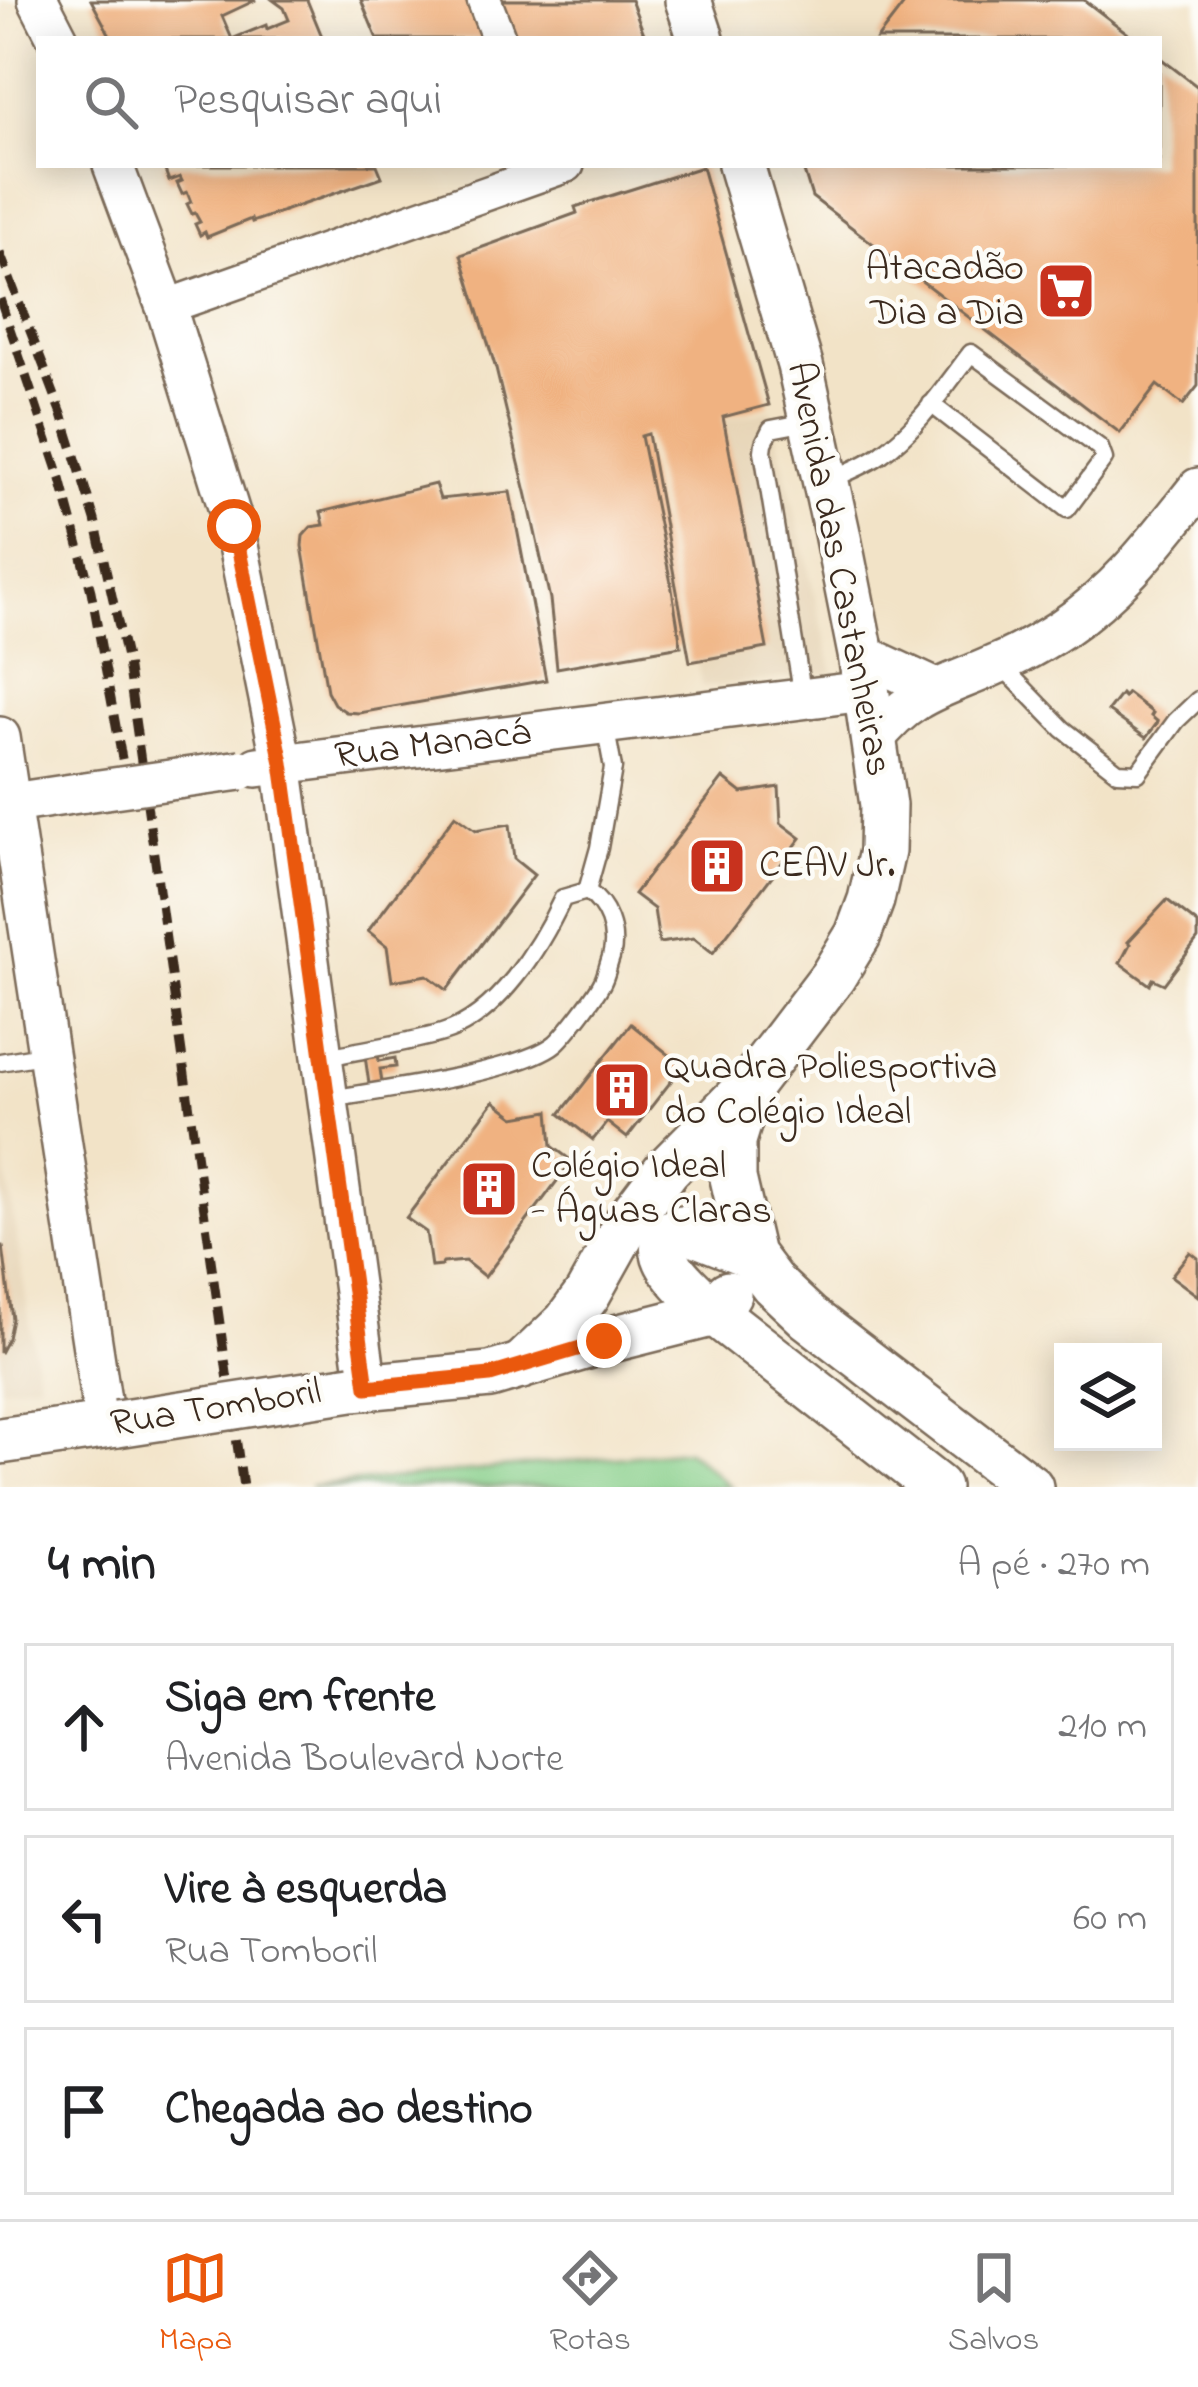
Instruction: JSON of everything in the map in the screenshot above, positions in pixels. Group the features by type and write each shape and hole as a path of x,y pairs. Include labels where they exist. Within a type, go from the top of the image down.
{"main road":[{"path":"688,0 700,36"},
{"name":"Avenida das Castanheiras","path":"520,1366 567,1322 630,1218 668,1169 749,1086 833,976 858,935 882,851 883,805 863,673 813,421 742,168"},
{"name":"Avenida das Castanheiras","path":"749,1086 734,1141 733,1178 751,1255 808,1317 1030,1487"},
{"path":"716,1313 751,1255 682,1228 672,1231 664,1239 665,1258 685,1285 716,1313 938,1487"},
{"name":"Rua Tomboril","path":"0,1441 360,1387 490,1375 716,1313"}],"street":[{"path":"38,0 56,36"},
{"path":"484,0 499,36"},
{"path":"114,168 166,308 234,526 282,763 324,1058 360,1387"},
{"path":"166,308 553,168"},
{"path":"873,741 890,719 934,688 999,664 1063,628 1142,560 1198,488"},
{"path":"863,673 901,675 934,688"},
{"name":"Rua Manacá","path":"6,804 282,763 803,699 863,673"},
{"path":"0,737 6,804 111,1425"}],"lane":[{"path":"825,481 880,455 931,404 971,352 1100,448 1104,459 1067,509 931,404"},
{"path":"803,699 763,451 771,429 813,421"},
{"path":"999,664 1063,729 1118,772 1138,773 1176,721 1198,700"},
{"path":"587,891 613,768 605,725"},
{"path":"324,1058 446,1032 475,1017 499,997 536,947 563,898 587,891"},
{"path":"329,1099 487,1070 556,1043 602,983 614,947 607,912 587,891"},
{"path":"0,1062 49,1054"}],"shaded area":[{"path":"771,410 833,673 702,687 649,434"},
{"path":"0,1130 39,1382 0,1388"}],"green space":[{"path":"687,1450 731,1487 309,1487"}],"building":[{"path":"91,0 256,0 222,16 231,36 110,36"},
{"path":"273,0 307,0 322,36 239,36 289,20"},
{"path":"361,0 631,0 645,36 376,36"},
{"path":"907,0 1084,0 1131,36 879,36"},
{"name":"Atacadão Dia a Dia","path":"1162,59 1198,87 1198,386 1183,405 1157,385 1120,433 812,197 803,168 1162,168"},
{"path":"164,168 378,168 382,177 207,237 205,232 200,235 195,224 200,222 187,204 191,202 187,192 182,194 177,183 180,177 169,181"},
{"path":"702,168 769,405 723,417 767,648 690,662 648,434 641,436 681,646 557,668 550,599 527,496 496,369 461,255 577,213 575,207"},
{"path":"435,484 440,499 510,492 546,680 346,712 327,691 303,536 311,527 324,525 321,512"},
{"path":"1127,693 1158,722 1146,738 1108,711"},
{"name":"CEAV Jr.","path":"723,778 742,793 779,787 781,823 801,838 713,953 694,938 659,943 654,909 634,894"},
{"path":"455,815 476,830 510,824 514,859 534,875 447,990 427,975 392,981 387,946 368,931"},
{"path":"1167,900 1198,924 1198,939 1164,984 1153,979 1150,985 1120,963 1128,942"},
{"name":"Quadra Poliesportiva do Colégio Ideal","path":"631,1024 683,1066 627,1138 607,1122 593,1140 560,1114"},
{"path":"376,1040 379,1061 395,1058 396,1067 380,1069 383,1090 370,1091 363,1042"},
{"name":"Colégio Ideal - Águas Claras","path":"494,1101 515,1117 549,1111 552,1146 572,1161 485,1277 465,1261 431,1267 426,1232 406,1218"},
{"path":"0,1246 12,1319 0,1353"},
{"path":"1190,1252 1198,1258 1198,1296 1171,1276"}],"railway":[{"path":"0,253 62,414 95,520 127,662 243,1487"},
{"path":"0,299 61,479 91,591 128,791"}],"place":[{"name":"Atacadão Dia a Dia","path":"1066,291"},
{"name":"CEAV Jr.","path":"717,866"},
{"name":"Quadra Poliesportiva do Colégio Ideal","path":"622,1090"},
{"name":"Colégio Ideal - Águas Claras","path":"489,1189"}],"route":[{"path":"234,526 282,763 367,1387 490,1375 604,1341"}]}
